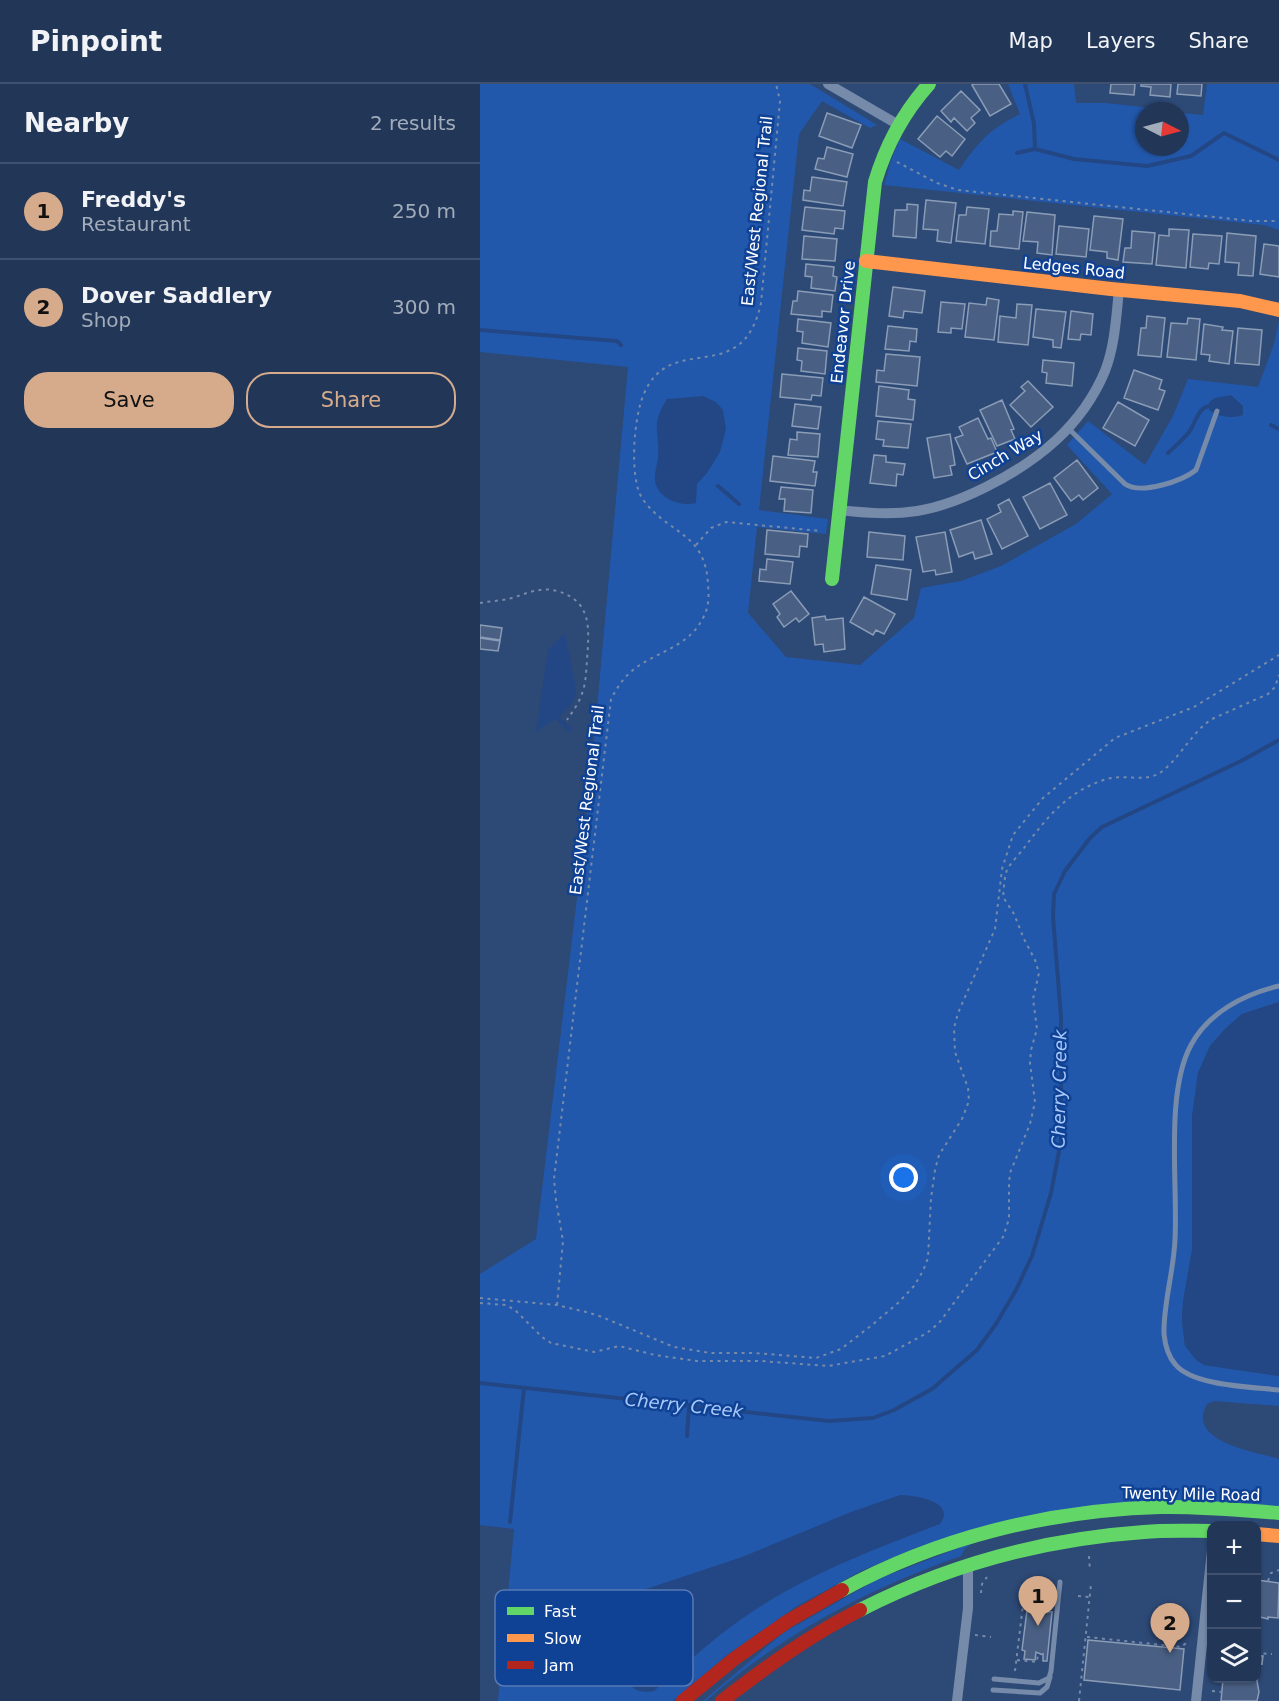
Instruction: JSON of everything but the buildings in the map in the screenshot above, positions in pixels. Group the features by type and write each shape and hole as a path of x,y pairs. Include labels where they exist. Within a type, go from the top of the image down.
{"main road":[{"name":"Endeavor Drive","path":"832,579 875,182 883,155 897,124 929,84"},
{"name":"Ledges Road","path":"866,261 1119,290 1240,301 1279,310"},
{"name":"Twenty Mile Road","path":"683,1701 757,1641 836,1592 918,1555 1003,1528 1095,1512 1161,1507 1279,1513"},
{"path":"968,1565 969,1557 978,1545 1028,1532 1082,1523 1095,1512"},
{"path":"722,1701 782,1655 838,1620 908,1586 968,1565 1022,1550 1085,1538 1158,1530 1207,1531"},
{"path":"1261,1534 1279,1536"},
{"path":"698,1701 745,1662 757,1641"}],"street":[{"path":"828,84 897,124"},
{"name":"Cinch Way","path":"839,510 894,514 928,509 974,493 1019,468 1047,449 1069,429 1090,400 1104,372 1114,341 1119,290"},
{"path":"1213,1521 1214,1509"},
{"path":"957,1701 968,1608 968,1565"},
{"path":"1196,1701 1209,1575"}],"lane":[{"path":"1069,429 1125,484 1133,488 1146,489 1157,487 1196,470 1217,411"},
{"path":"1279,986 1242,999 1215,1016 1198,1035 1184,1061 1176,1114 1175,1245 1164,1335 1174,1364 1190,1374 1225,1383 1279,1390"},
{"path":"993,1690 1040,1693 1048,1685 1060,1582"},
{"path":"994,1679 1043,1682 1049,1678 1051,1671"}],"path":[{"name":"East/West Regional Trail","path":"557,1305 563,1251 554,1179 611,699 620,682 633,670 687,638 696,630 705,615 709,599 704,558 696,545 658,515 642,498 639,491 633,470 638,415 642,397 650,381 671,364 735,350 754,330 761,303 777,141 780,101 776,84"},
{"path":"897,162 958,190 1243,220 1279,221"},
{"path":"696,545 711,528 723,523 821,531"},
{"path":"480,603 548,590 566,595 582,608 589,627 586,678 582,695 567,720"},
{"path":"480,1301 557,1305 597,1315 674,1347 694,1352 767,1354 808,1358 823,1357 841,1349 888,1312 919,1279 928,1258 934,1170 939,1155 962,1119 969,1101 968,1088 955,1052 954,1028 958,1013 995,929 1002,869 1013,836 1043,798 1115,738 1194,707 1279,655"},
{"path":"480,1301 506,1305 515,1310 542,1337 557,1345 594,1352 619,1346 655,1355 697,1361 761,1361 828,1366 885,1356 927,1333 939,1323 1003,1237 1009,1219 1010,1173 1035,1107 1030,1063 1037,1029 1034,999 1039,967 1014,914 1003,897 1007,871 1031,836 1054,810 1079,790 1114,777 1144,777 1159,773 1197,730 1212,718 1268,694 1275,687 1279,675"},
{"path":"1089,1556 1090,1571"},
{"path":"1268,1581 1271,1573 1279,1570"},
{"path":"1079,1701 1090,1584"},
{"path":"1015,1677 1021,1615 1025,1604 1049,1598 1050,1594"},
{"path":"1078,1596 1089,1597"},
{"path":"1021,1615 1026,1616"},
{"path":"975,1635 991,1637"},
{"path":"1019,1635 1024,1636"},
{"path":"1086,1637 1180,1647 1189,1641"},
{"path":"1016,1660 1037,1662 1038,1652"},
{"path":"1261,1653 1272,1654"},
{"path":"1212,1691 1222,1692"}],"shaded area":[{"path":"480,84 810,84 877,125 870,128 822,101 799,134 759,510 828,519 826,534 757,527 748,613 786,657 860,665 914,618 921,588 961,581 1001,566 1076,524 1112,494 1067,445 1088,421 1145,465 1173,416 1188,379 1258,387 1274,344 1279,321 1279,1002 1242,1014 1210,1046 1198,1073 1192,1117 1192,1250 1182,1321 1185,1346 1204,1365 1279,1376 1279,1406 1214,1401 1207,1404 1203,1417 1206,1428 1226,1443 1279,1459 1279,1506 1188,1500 916,1548 861,1571 797,1606 727,1655 693,1684 693,1590 508,1590 514,1529 480,1525 480,1274 536,1239 588,807 628,367 480,352"},
{"path":"1008,84 1074,84 1076,103 1135,106 1135,156 1189,156 1189,114 1203,115 1207,84 1279,84 1279,230 1264,225 884,185 900,139 959,170 985,137 1020,114"},
{"path":"1231,395 1243,406 1243,415 1226,417 1209,410 1209,402 1215,398"},
{"path":"703,396 716,402 723,410 726,429 720,452 697,484 696,503 677,503 661,493 655,481 658,458 657,422 667,399"},
{"path":"565,633 576,689 575,696 562,714 536,732 548,650"},
{"path":"1279,1002 1279,1376 1204,1365 1196,1360 1185,1346 1182,1321 1192,1250 1192,1117 1198,1073 1210,1046 1242,1014"},
{"path":"900,1495 932,1501 943,1510 944,1516 940,1524 838,1565 790,1589 743,1618 693,1658 693,1590 643,1590 742,1557 851,1512"},
{"path":"972,1545 965,1548 961,1556 892,1583 826,1616 764,1655 706,1701 703,1701 783,1633 878,1579"},
{"path":"499,1686 691,1686 673,1701 498,1701"},
{"path":"632,1686 660,1686 654,1691 640,1691"}],"waterway":[{"path":"1025,84 1034,124 1035,149"},
{"path":"1017,153 1035,149 1074,159 1147,166 1191,156 1224,133 1279,160"},
{"path":"480,330 617,341 621,345"},
{"path":"1168,453 1189,432 1200,411 1207,406 1212,406"},
{"path":"1271,425 1279,429"},
{"path":"718,486 739,504"},
{"path":"553,714 570,730"},
{"name":"Cherry Creek","path":"480,1383 829,1421 873,1418 894,1410 932,1389 977,1350 996,1324 1032,1256 1051,1193 1061,1141 1061,1017 1053,917 1054,894 1065,871 1090,838 1102,827 1241,761 1279,740"},
{"path":"510,1522 524,1388"},
{"path":"687,1436 689,1405"}],"traffic: fast":[{"path":"832,579 875,182 896,130 911,106 929,84"},
{"path":"842,1590 917,1555 957,1541 1037,1521 1120,1509 1161,1507 1279,1513"},
{"path":"860,1610 893,1594 962,1567 1033,1548 1107,1536 1161,1531 1207,1531"}],"traffic: slow":[{"path":"866,261 1240,301 1279,310"},
{"path":"1261,1534 1279,1536"}],"traffic: jam":[{"path":"683,1701 734,1659 788,1621 842,1590"},
{"path":"722,1701 789,1652 860,1610"}],"place":[{"name":"Freddy's","path":"1038,1626"},
{"name":"Dover Saddlery","path":"1170,1653"}]}
